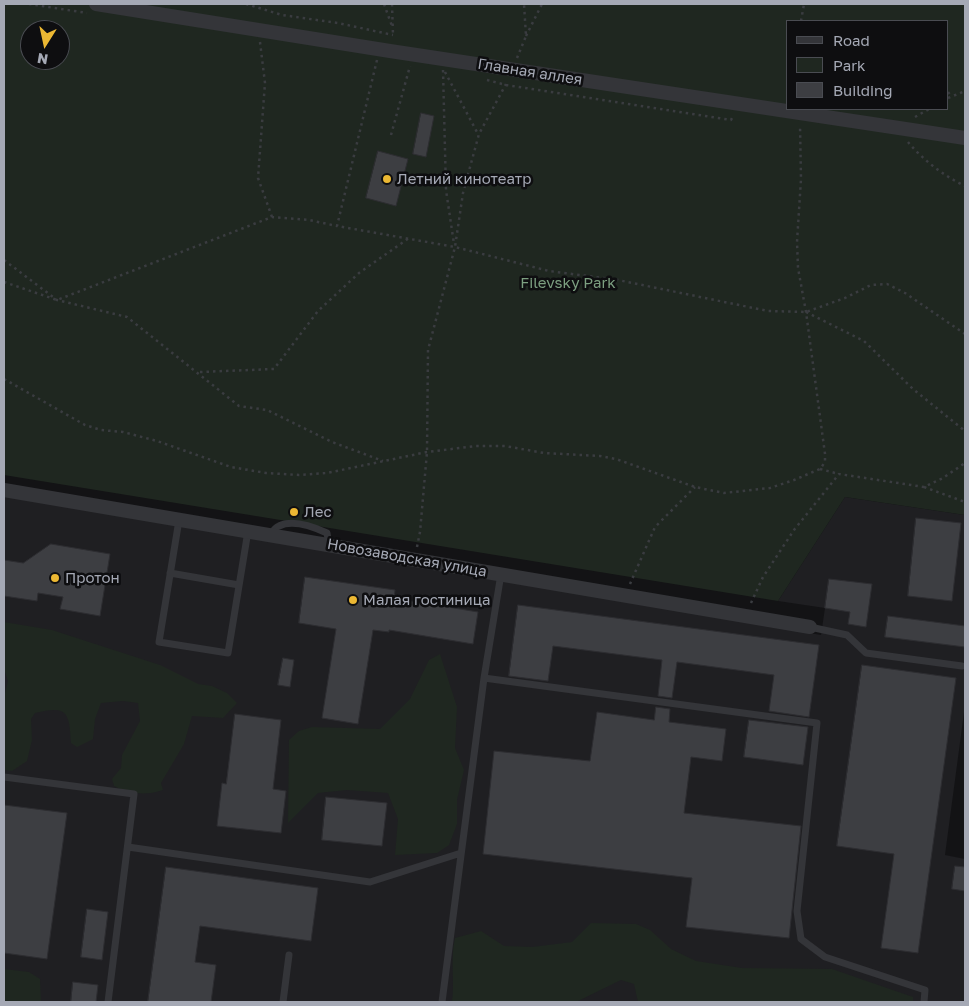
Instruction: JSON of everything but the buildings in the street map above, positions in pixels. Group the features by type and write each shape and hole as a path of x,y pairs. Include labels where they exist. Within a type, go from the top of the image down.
{"street":[{"name":"Главная аллея","path":"96,4 512,70 965,138"},
{"name":"Новозаводская улица","path":"4,490 810,627"}],"lane":[{"path":"179,520 159,642 228,653 248,531"},
{"path":"170,573 239,584"},
{"path":"442,1002 484,678 501,574"},
{"path":"810,627 847,635 866,653 962,666"},
{"path":"484,678 817,723 797,911 802,939 825,957 925,990 924,1002"},
{"path":"4,777 134,794 108,1002"},
{"path":"128,847 370,882 461,853"},
{"path":"283,1002 289,955"}],"path":[{"path":"246,4 282,15 338,23 393,35"},
{"path":"384,4 394,30"},
{"path":"390,51 394,30 392,4"},
{"path":"524,4 526,36"},
{"path":"415,560 420,532 427,452 428,350 455,247 462,193 479,134 506,85 526,36 542,4"},
{"path":"801,20 804,4"},
{"path":"260,41 266,83 258,178 272,217"},
{"path":"391,135 412,54"},
{"path":"337,226 377,58"},
{"path":"455,247 446,190 443,69 479,134"},
{"path":"949,93 951,96 965,91"},
{"path":"4,379 85,425 101,430 123,432 156,441 231,467 266,473 299,474 327,472 427,452 476,446 505,446 616,459 695,487 724,493 770,488 794,480 820,469 825,462 806,312 798,268 797,242 801,179 799,113"},
{"path":"896,127 912,148 934,167 952,180 965,186"},
{"path":"57,300 272,217 309,220 409,238 455,247 548,271 618,280 768,311 806,312 845,298 871,285 886,284 905,293 965,334"},
{"path":"198,372 274,369 318,311 359,273 409,238"},
{"path":"4,260 57,300"},
{"path":"4,282 57,300 127,317 240,406 267,410 332,442 383,461"},
{"path":"806,312 864,341 913,389 965,432"},
{"path":"924,487 944,478 965,463"},
{"path":"820,469 839,474 924,487 965,502"},
{"path":"754,597 764,577 794,530 839,474"},
{"path":"624,596 655,527 695,487"}],"shaded area":[{"path":"4,495 821,635 825,608 778,601 845,497 965,515 965,705 945,855 965,859 965,1002 4,1002"}],"green space":[{"name":"Filevsky Park","path":"4,4 965,4 965,515 845,497 778,601 4,475"},
{"path":"4,622 52,630 160,665 198,684 212,686 227,693 237,703 223,718 192,716 184,744 161,783 163,790 138,793 114,786 112,779 121,768 122,755 140,721 138,703 123,701 101,703 95,719 93,739 77,747 71,743 69,724 65,713 54,710 35,713 31,719 32,740 27,761 12,771 5,770 4,697 8,681 4,669"},
{"path":"440,654 457,707 455,748 464,770 457,800 457,824 449,845 437,853 395,855 398,819 388,793 347,790 318,793 288,823 289,740 299,731 312,727 380,729 410,699 429,660"},
{"path":"591,923 636,924 650,930 671,949 696,961 742,968 832,969 913,997 913,1002 638,1002 634,984 621,980 576,1002 452,1002 455,938 481,931 504,946 532,947 572,942"},
{"path":"4,969 29,972 40,979 41,1002 4,1002"}],"place":[{"name":"Летний кинотеатр","path":"387,179"},
{"name":"Лес","path":"294,512"},
{"name":"Протон","path":"55,578"},
{"name":"Малая гостиница","path":"353,600"}]}
